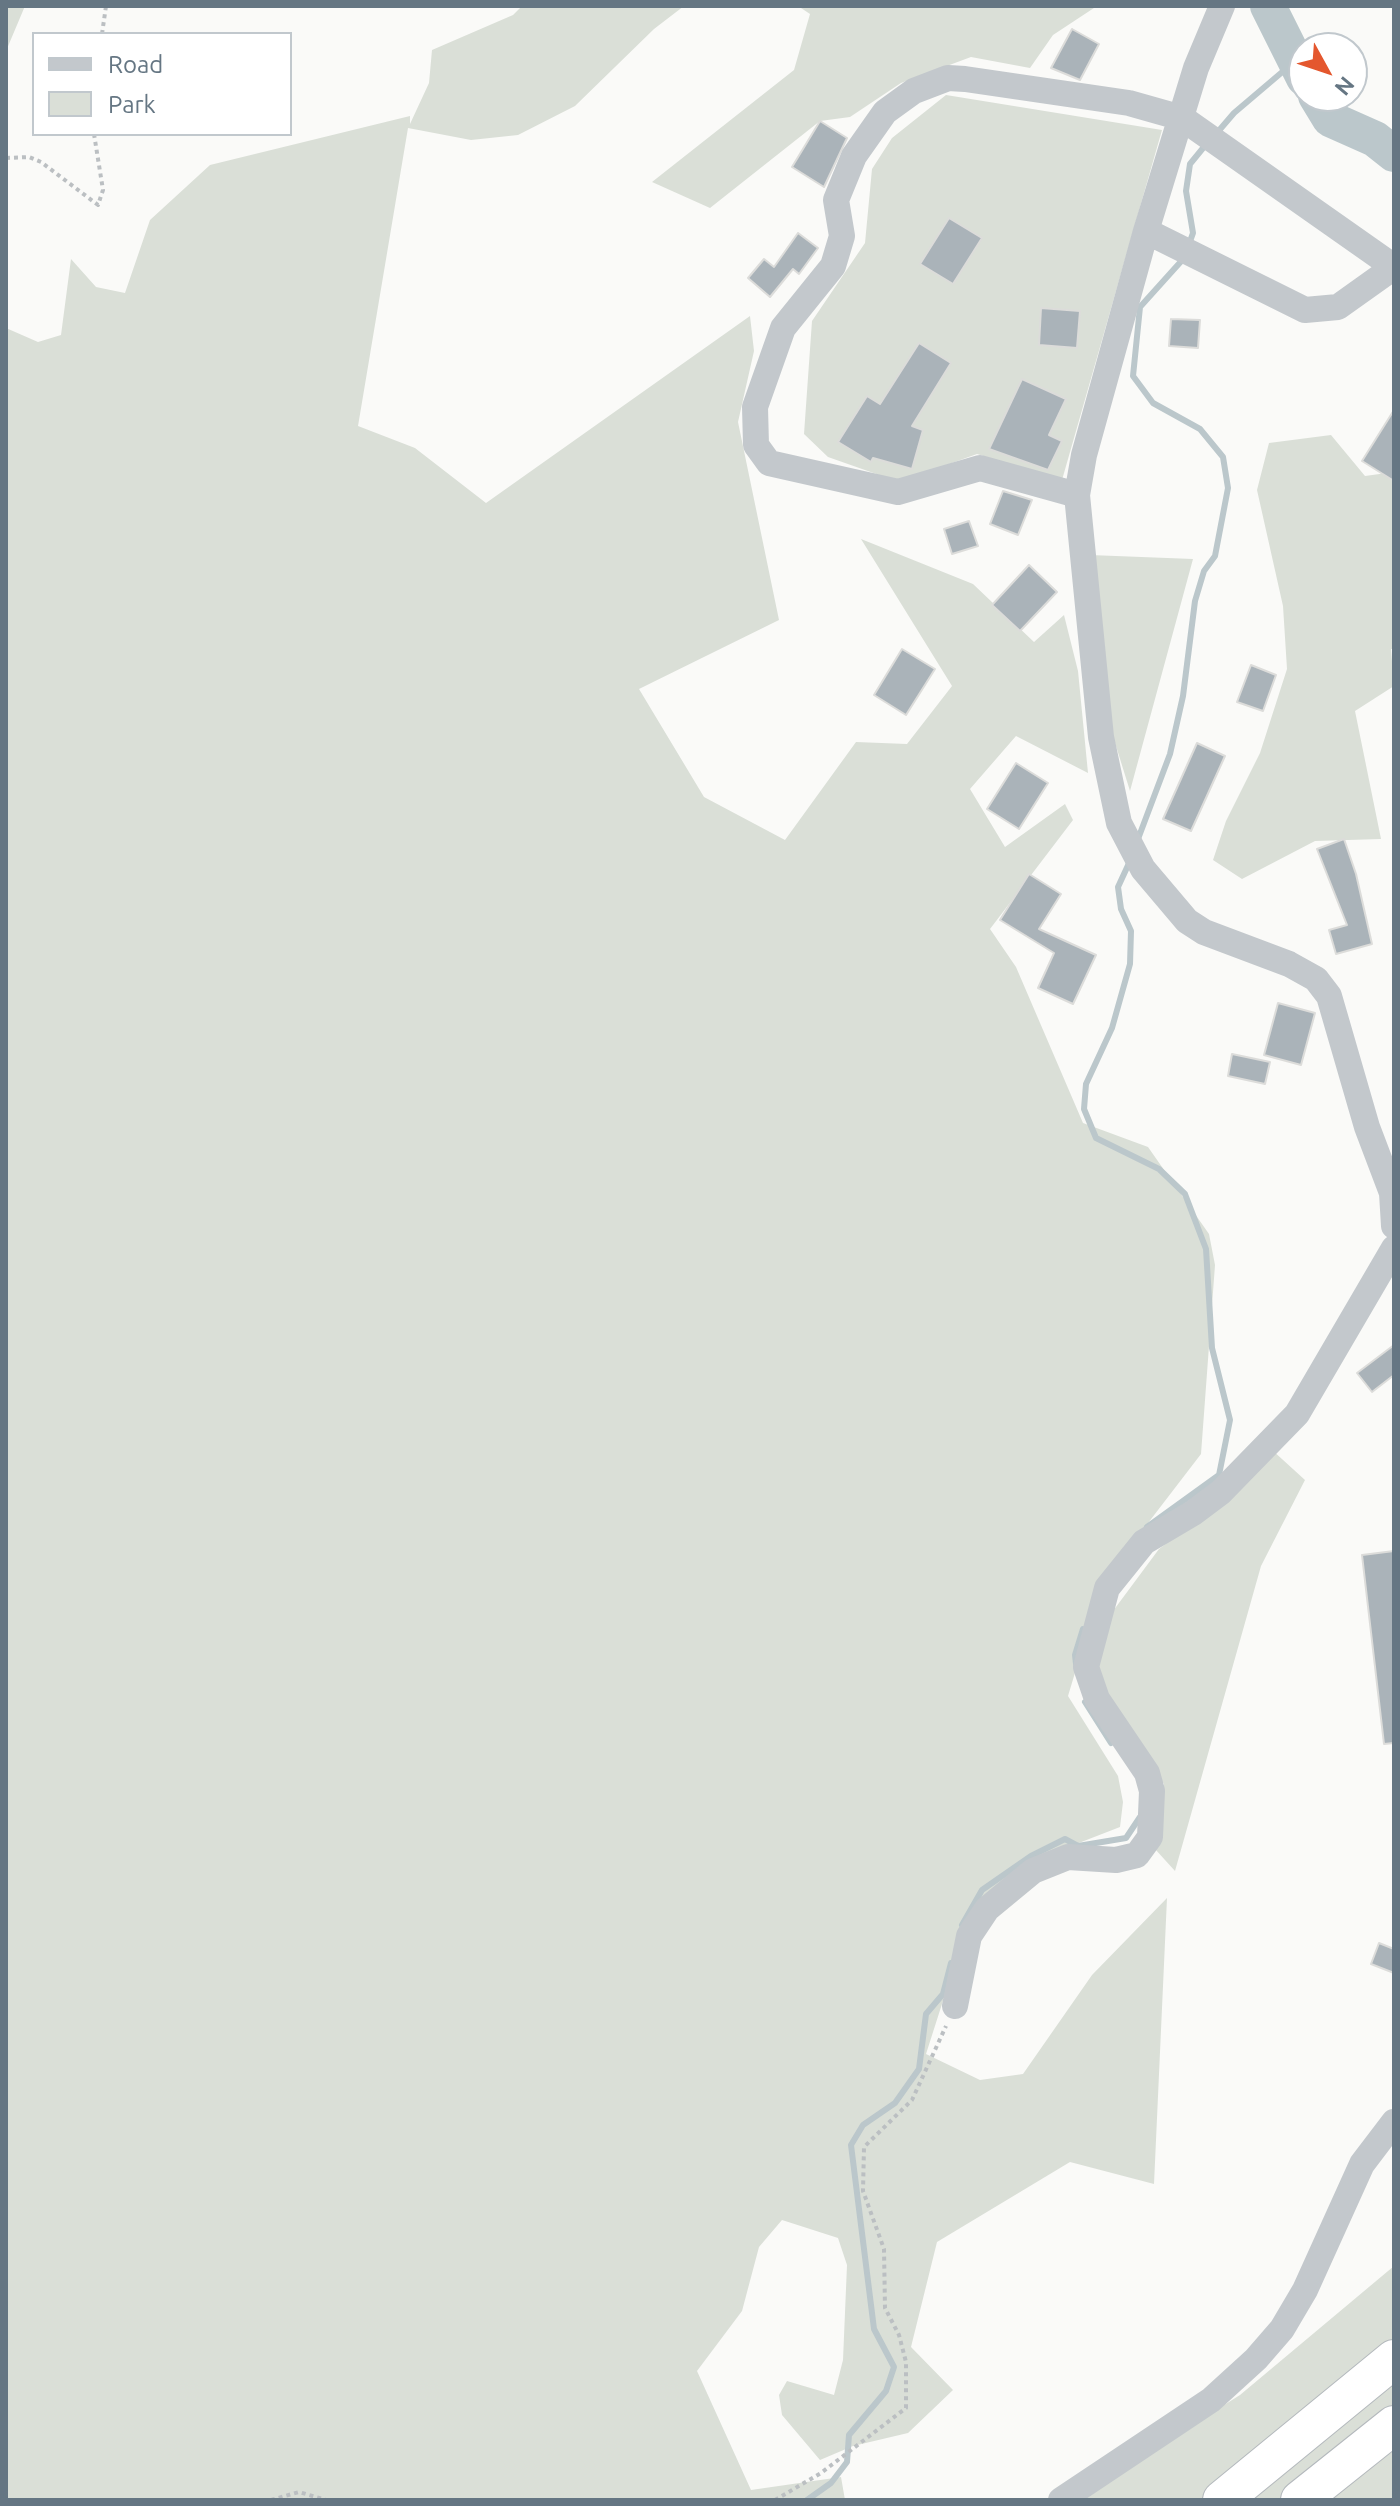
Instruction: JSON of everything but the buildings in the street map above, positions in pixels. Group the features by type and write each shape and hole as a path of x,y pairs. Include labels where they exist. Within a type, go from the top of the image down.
{"highway":[{"path":"1222,2500 1394,2359"},
{"path":"1300,2500 1394,2425"}],"street":[{"path":"1222,6 1196,68 1146,231 1084,455 1077,495 1101,737 1119,823 1143,869 1187,921 1204,932 1289,964 1316,979 1329,996 1367,1127 1392,1193 1394,1226"},
{"path":"1077,495 980,468 898,492 769,463 756,445 755,407 783,328 833,266 842,236 836,200 854,156 885,112 914,91 948,78 1129,103 1182,118 1394,267 1338,307 1305,310 1146,231"},
{"path":"955,2006 969,1936 987,1909 1033,1871 1068,1857 1116,1860 1137,1855 1150,1837 1152,1791 1147,1773 1097,1699 1086,1667 1107,1588 1144,1542 1221,1492 1260,1448 1297,1414 1394,1248"},
{"path":"1061,2500 1211,2400 1273,2339 1305,2290 1362,2164 1394,2122"}],"path":[{"path":"102,32 106,6"},
{"path":"6,158 29,157 41,162 98,205 103,190 94,136"},
{"path":"775,2500 821,2473 906,2408 906,2362 899,2335 885,2308 884,2249 863,2191 864,2147 912,2100 955,2006"},
{"path":"271,2500 299,2492 326,2500"}],"green space":[{"path":"6,6 25,6 6,51"},
{"path":"522,6 684,6 654,29 575,106 518,135 471,140 408,128 358,426 415,448 486,503 750,316 754,351 738,422 779,620 639,689 704,797 785,840 856,742 907,744 952,686 861,539 973,584 1034,642 1064,615 1078,671 1088,773 1016,736 970,789 1005,847 1065,804 1073,820 990,929 1016,967 1083,1123 1148,1147 1209,1234 1215,1265 1201,1454 1102,1583 1068,1696 1118,1776 1123,1802 1120,1827 1035,1860 972,1910 926,2054 980,2080 1023,2074 1092,1975 1167,1898 1154,2184 1070,2162 937,2242 911,2347 953,2390 908,2433 853,2446 820,2460 782,2415 779,2395 787,2381 834,2395 843,2360 847,2265 838,2238 782,2220 759,2247 742,2311 697,2371 751,2490 841,2477 845,2500 6,2500 6,328 38,342 61,335 71,259 96,287 125,293 150,220 210,165 410,116 410,124 429,83 432,50 513,15"},
{"path":"798,6 1097,6 1053,35 1030,68 971,57 901,83 850,117 820,121 710,208 652,182 794,70 810,14"},
{"path":"946,95 1162,130 1062,480 977,454 899,482 828,457 804,434 812,321 865,243 872,169 892,138"},
{"path":"1331,435 1365,476 1394,472 1394,649 1391,649 1394,686 1355,711 1381,839 1315,841 1242,879 1213,860 1226,821 1260,753 1287,669 1283,606 1257,490 1269,443"},
{"path":"1090,555 1193,559 1130,791 1111,730"},
{"path":"1271,1449 1305,1480 1261,1566 1175,1871 1155,1849 1164,1784 1094,1679 1113,1611 1159,1549 1216,1506"},
{"path":"1394,2266 1394,2500 1073,2500 1240,2395"}],"waterway":[{"path":"1268,6 1288,46"},
{"path":"1216,134 1234,113 1288,67"},
{"path":"1326,112 1330,119 1375,139 1394,154"},
{"path":"1188,247 1193,233 1186,191 1190,164 1208,142"},
{"path":"1138,839 1170,754 1183,696 1195,601 1204,571 1215,556 1228,488 1223,457 1200,429 1153,403 1133,376 1140,307 1185,257"},
{"path":"1130,861 1118,887 1121,909 1131,931 1130,964 1112,1028 1086,1084 1084,1109 1096,1138 1159,1169 1185,1194 1206,1249 1212,1348 1230,1420 1219,1475 1147,1527"},
{"path":"1076,1664 1075,1655 1083,1629"},
{"path":"1085,1702 1111,1743"},
{"path":"962,1925 982,1890 1031,1856 1065,1839 1078,1846 1126,1838 1140,1817"},
{"path":"807,2500 831,2483 847,2462 849,2435 886,2391 894,2367 874,2329 851,2145 863,2125 895,2103 919,2069 926,2014 943,1994 951,1963"}]}
